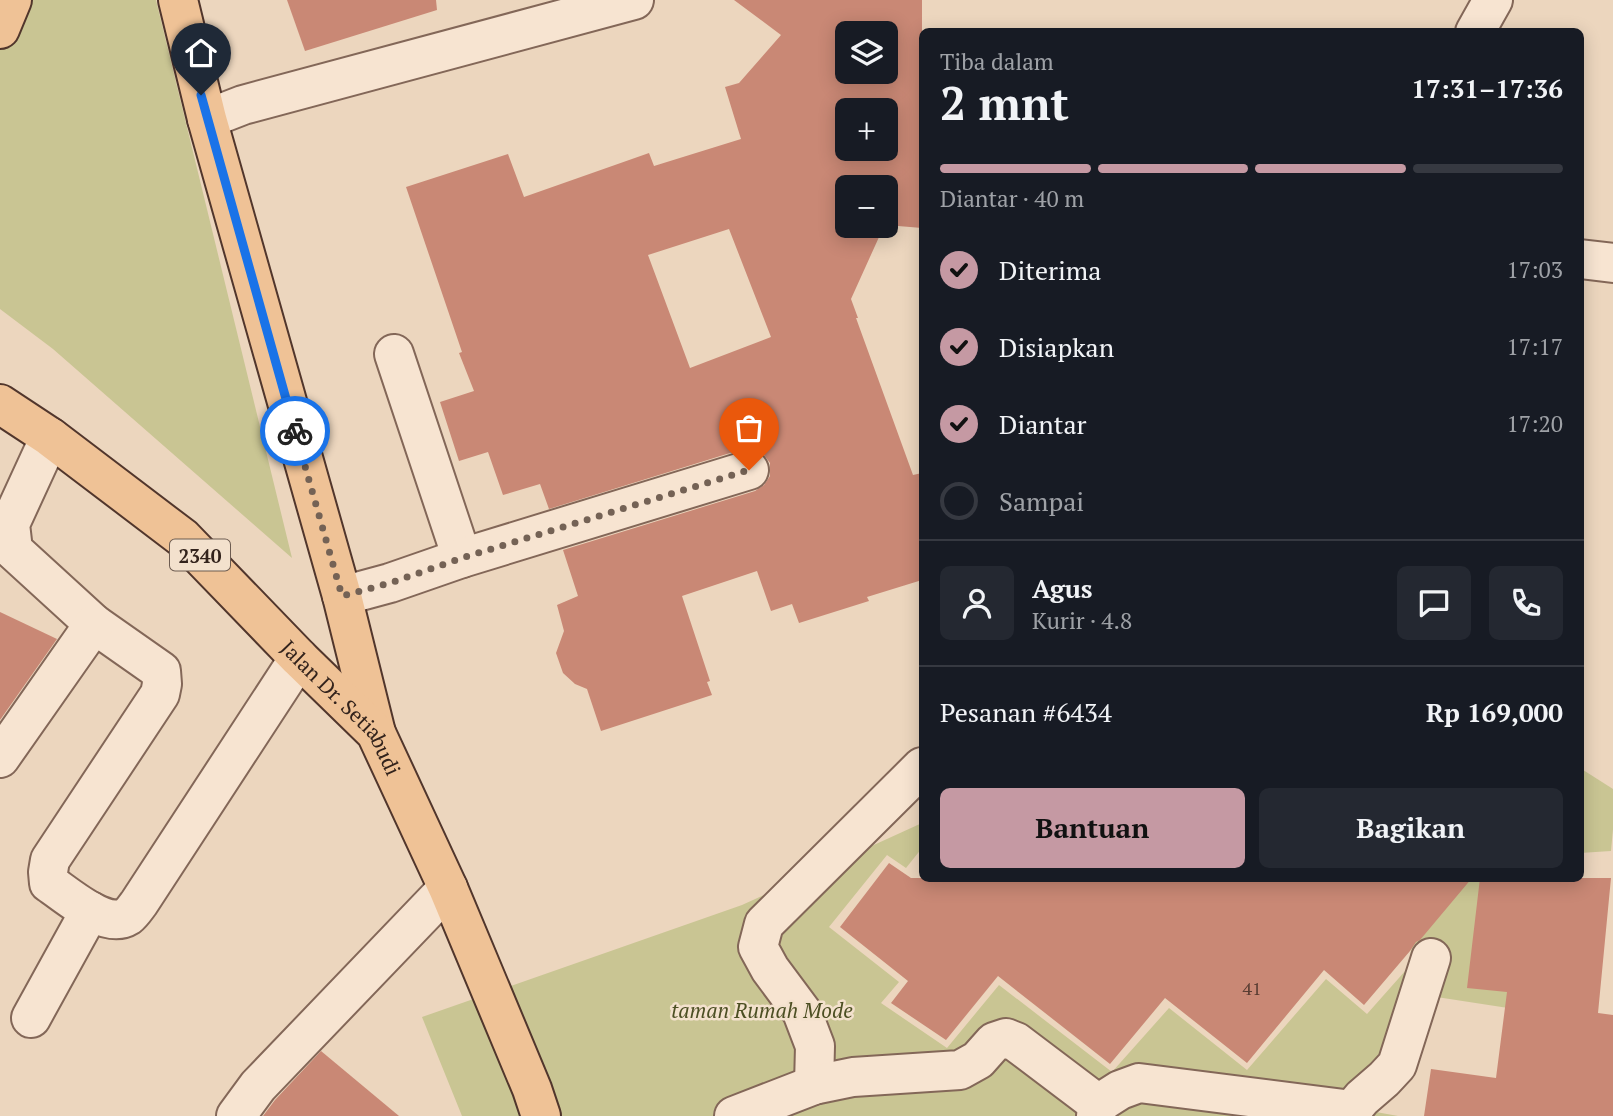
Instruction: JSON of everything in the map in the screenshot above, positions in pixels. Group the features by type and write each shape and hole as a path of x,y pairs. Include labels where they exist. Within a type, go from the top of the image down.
{"main road":[{"path":"0,29 12,0"},
{"path":"178,0 207,119 342,596 376,733"},
{"name":"Jalan Dr. Setiabudi","path":"0,404 50,438 183,538 376,733 448,888 541,1116"}],"street":[{"path":"207,119 243,105 634,0"},
{"path":"1477,28 1493,0"},
{"path":"1584,259 1613,262"},
{"path":"394,354 462,558"},
{"path":"50,438 10,524 13,550 94,624 161,671 162,684 160,695 50,860 47,872 49,883 90,911 115,920 129,915 299,658"},
{"path":"342,596 749,470"},
{"path":"0,758 94,624"},
{"path":"814,1085 815,1046 802,1012 770,969 758,947 764,924 919,770"},
{"path":"236,1116 258,1086 448,888"},
{"path":"32,1018 90,911"},
{"path":"734,1116 814,1085 853,1077 960,1070 978,1060 994,1042 1006,1038 1016,1042 1097,1110 1120,1090 1139,1083 1352,1113 1362,1098 1397,1065 1431,958"}],"green space":[{"path":"13,0 156,0 292,558 53,349 0,309 0,27"},
{"path":"1584,771 1613,789 1611,851 1584,853"},
{"name":"taman Rumah Mode","path":"919,824 919,852 906,868 887,855 829,927 899,982 881,1003 947,1048 999,985 1112,1072 1169,1008 1247,1070 1326,979 1367,1014 1406,970 1376,1112 1398,1116 462,1116 422,1017 742,905"},
{"path":"1422,882 1573,882 1553,1015 1404,992"}],"building":[{"path":"287,0 436,0 437,10 305,51"},
{"path":"734,0 922,0 922,28 919,28 919,228 898,226 898,175 835,175 835,238 879,238 851,299 913,475 919,474 919,581 867,597 869,601 799,623 792,604 771,611 757,571 682,596 710,681 707,682 712,695 601,731 587,689 575,684 563,673 556,653 564,631 557,605 578,596 563,550 755,491 764,485 770,476 770,463 755,449 743,449 549,509 540,484 503,495 488,452 459,461 440,402 474,391 459,353 462,352 406,187 508,154 524,197 649,153 654,166 741,139 725,87 739,83 781,35","holes":["729,229 771,337 690,368 648,255"]},
{"path":"0,612 57,639 0,720"},
{"path":"889,863 911,878 919,878 919,882 1469,882 1364,1005 1324,970 1247,1063 1165,998 1110,1064 998,976 946,1040 891,1003 908,981 840,927"},
{"path":"1584,878 1611,878 1598,1013 1613,1015 1613,1116 1424,1116 1431,1069 1496,1078 1507,992 1467,988 1480,882 1584,882"},
{"path":"321,1051 399,1116 263,1116"}],"way so far":[{"path":"295,431 342,596 749,470"}],"route":[{"path":"201,95 295,431"}]}
